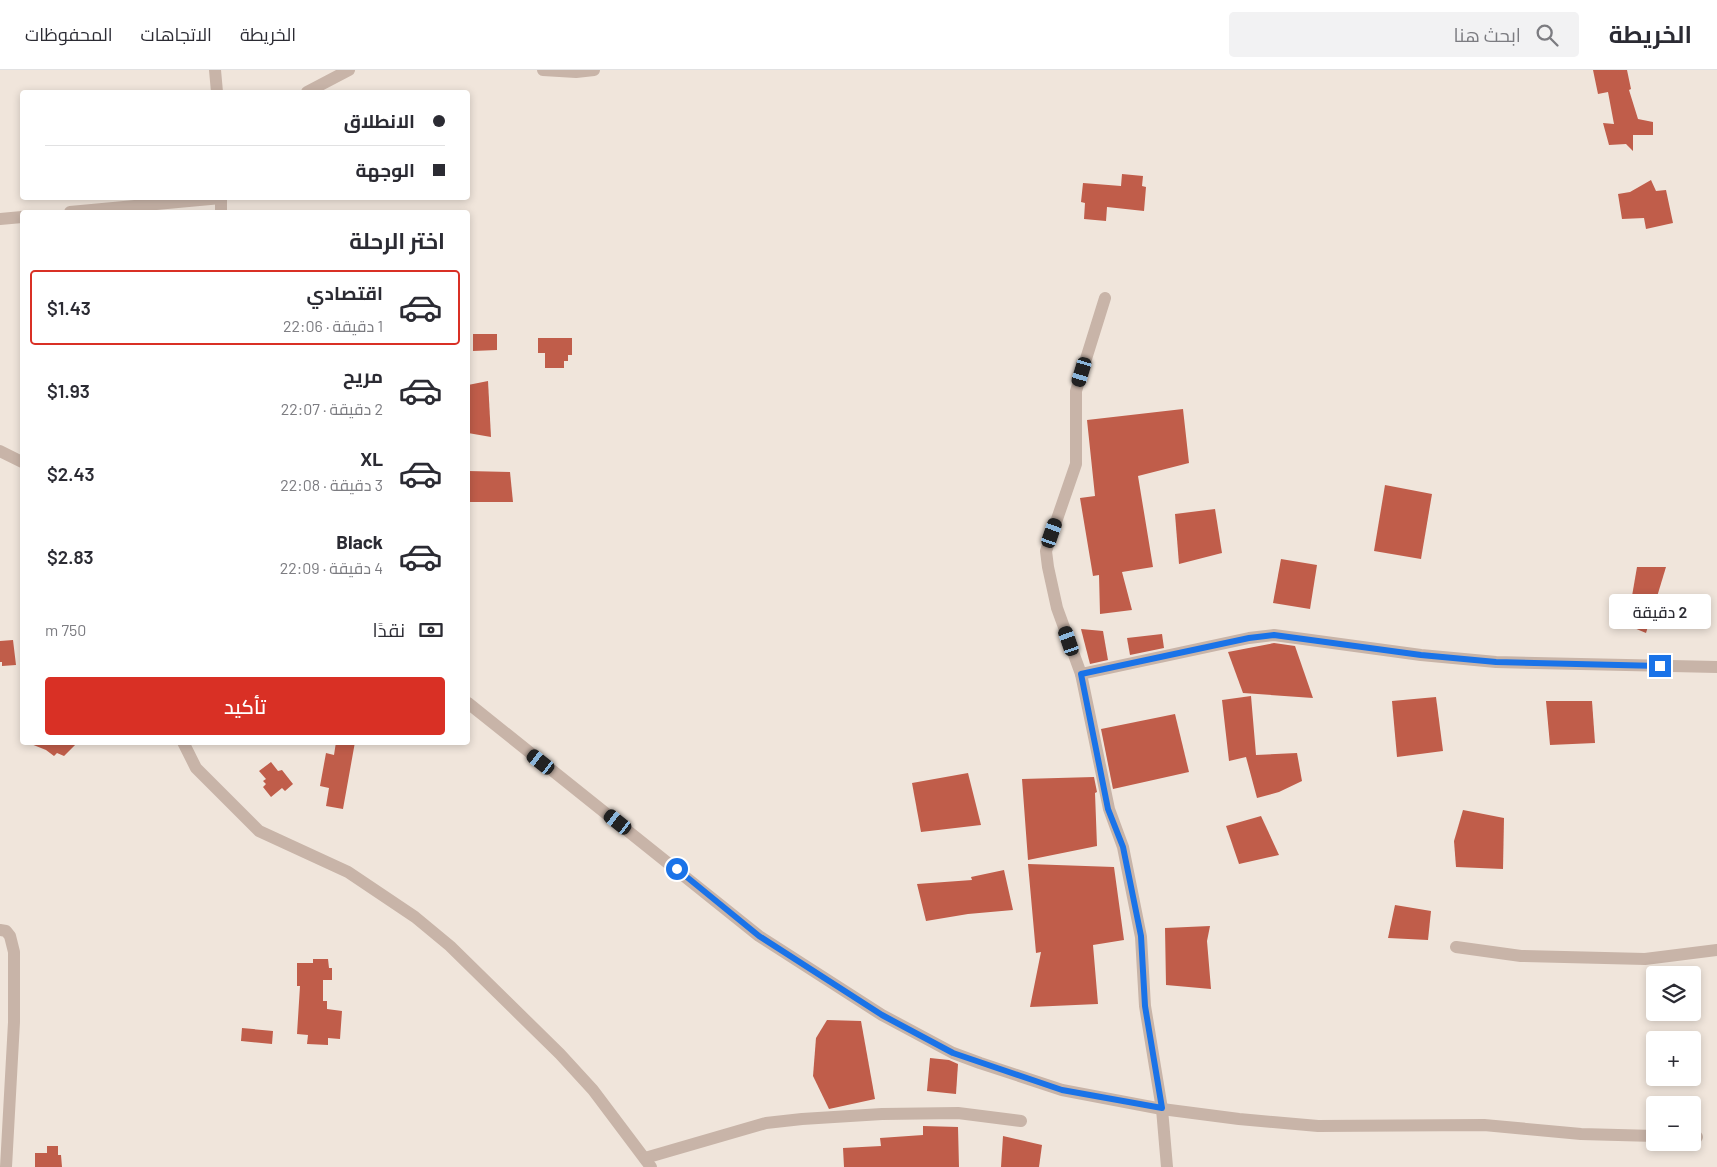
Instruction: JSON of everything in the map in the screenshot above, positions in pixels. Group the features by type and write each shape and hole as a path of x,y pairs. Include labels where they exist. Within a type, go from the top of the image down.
{"street":[{"path":"215,70 217,90"},
{"path":"311,90 349,70"},
{"path":"543,70 576,72 594,70"},
{"path":"92,210 199,200"},
{"path":"0,219 20,217"},
{"path":"1105,298 1076,391 1076,464 1046,551 1048,568 1058,608 1081,674 1108,809 1123,847 1141,936 1145,1006 1162,1108 1167,1167"},
{"path":"0,452 20,461"},
{"path":"1081,674 1249,638 1274,635 1421,655 1496,662 1717,667"},
{"path":"470,705 759,936 882,1015 953,1053 980,1063 1062,1090 1162,1108 1318,1126 1484,1125 1581,1134 1646,1136"},
{"path":"184,745 196,768 258,831 348,872 393,901 432,931 560,1054 593,1090 648,1162 766,1123 802,1118 958,1113 1021,1121"},
{"path":"0,930 6,931 10,936 14,952 14,1022 6,1167"},
{"path":"1456,947 1521,956 1645,959 1717,950"}],"building":[{"path":"1593,70 1627,70 1631,89 1629,90 1638,119 1653,122 1653,135 1633,135 1633,151 1626,144 1609,145 1603,123 1614,124 1608,92 1598,94"},
{"path":"1122,174 1143,176 1142,186 1146,187 1144,211 1107,207 1106,221 1084,219 1085,203 1081,202 1083,183 1121,186"},
{"path":"1651,180 1656,191 1666,190 1673,223 1646,229 1644,218 1622,219 1618,194 1630,192"},
{"path":"473,334 497,334 497,350 473,351"},
{"path":"538,338 572,338 572,355 568,355 568,361 564,361 564,368 545,368 545,353 538,353"},
{"path":"488,381 491,437 470,433 470,385"},
{"path":"1183,409 1189,463 1138,476 1153,567 1122,572 1132,610 1100,614 1099,575 1093,576 1080,498 1095,496 1087,420"},
{"path":"470,471 510,472 513,502 470,502"},
{"path":"1385,485 1432,494 1421,559 1374,551"},
{"path":"1215,509 1222,553 1179,564 1175,514"},
{"path":"1281,559 1317,565 1310,609 1273,603"},
{"path":"1637,567 1666,567 1646,633 1627,625"},
{"path":"1081,629 1103,631 1108,660 1090,664"},
{"path":"1162,634 1164,648 1130,655 1127,638"},
{"path":"13,640 16,665 2,666 2,662 0,662 0,641"},
{"path":"1274,643 1295,646 1313,698 1243,693 1228,652"},
{"path":"1251,696 1256,755 1297,753 1302,781 1279,792 1257,798 1246,757 1229,761 1222,700"},
{"path":"1436,697 1443,751 1397,757 1392,701"},
{"path":"1546,701 1592,701 1595,743 1550,745"},
{"path":"1175,714 1189,772 1113,789 1101,729"},
{"path":"34,745 75,745 64,756 57,753 54,756 46,750"},
{"path":"336,745 354,745 343,809 326,806 329,788 320,786 326,753 334,755"},
{"path":"271,762 278,771 282,770 293,784 285,791 282,788 271,797 263,787 266,784 263,781 266,779 259,771"},
{"path":"968,773 981,825 921,832 912,783"},
{"path":"1094,777 1097,792 1095,793 1097,846 1028,860 1022,779"},
{"path":"1463,810 1504,818 1503,869 1456,867 1454,841"},
{"path":"1261,816 1279,855 1239,864 1226,826"},
{"path":"1028,864 1114,867 1124,940 1093,945 1098,1004 1030,1007 1041,952 1036,953"},
{"path":"1004,870 1013,910 968,914 926,921 917,884 972,880 971,877"},
{"path":"1395,905 1431,911 1428,940 1388,938"},
{"path":"1210,926 1207,941 1211,989 1166,985 1165,928"},
{"path":"313,959 328,959 329,968 332,968 332,980 323,980 323,1001 327,1001 327,1009 342,1011 340,1039 328,1038 328,1045 307,1044 308,1035 297,1034 300,986 297,986 297,963 313,963"},
{"path":"827,1020 861,1021 875,1099 829,1109 813,1076 816,1038"},
{"path":"242,1028 273,1031 272,1044 241,1041"},
{"path":"930,1058 949,1060 958,1064 956,1094 927,1091"},
{"path":"923,1126 958,1127 959,1167 844,1167 843,1148 881,1146 880,1138 923,1135"},
{"path":"1003,1136 1042,1145 1039,1167 1001,1167"},
{"path":"47,1146 58,1146 58,1155 61,1155 62,1167 35,1167 35,1153 47,1153"}],"route":[{"path":"677,869 759,936 882,1015 953,1053 1062,1090 1162,1108 1145,1006 1141,936 1127,876 1123,847 1108,809 1081,674 1249,638 1274,635 1421,655 1496,662 1660,666"}]}
